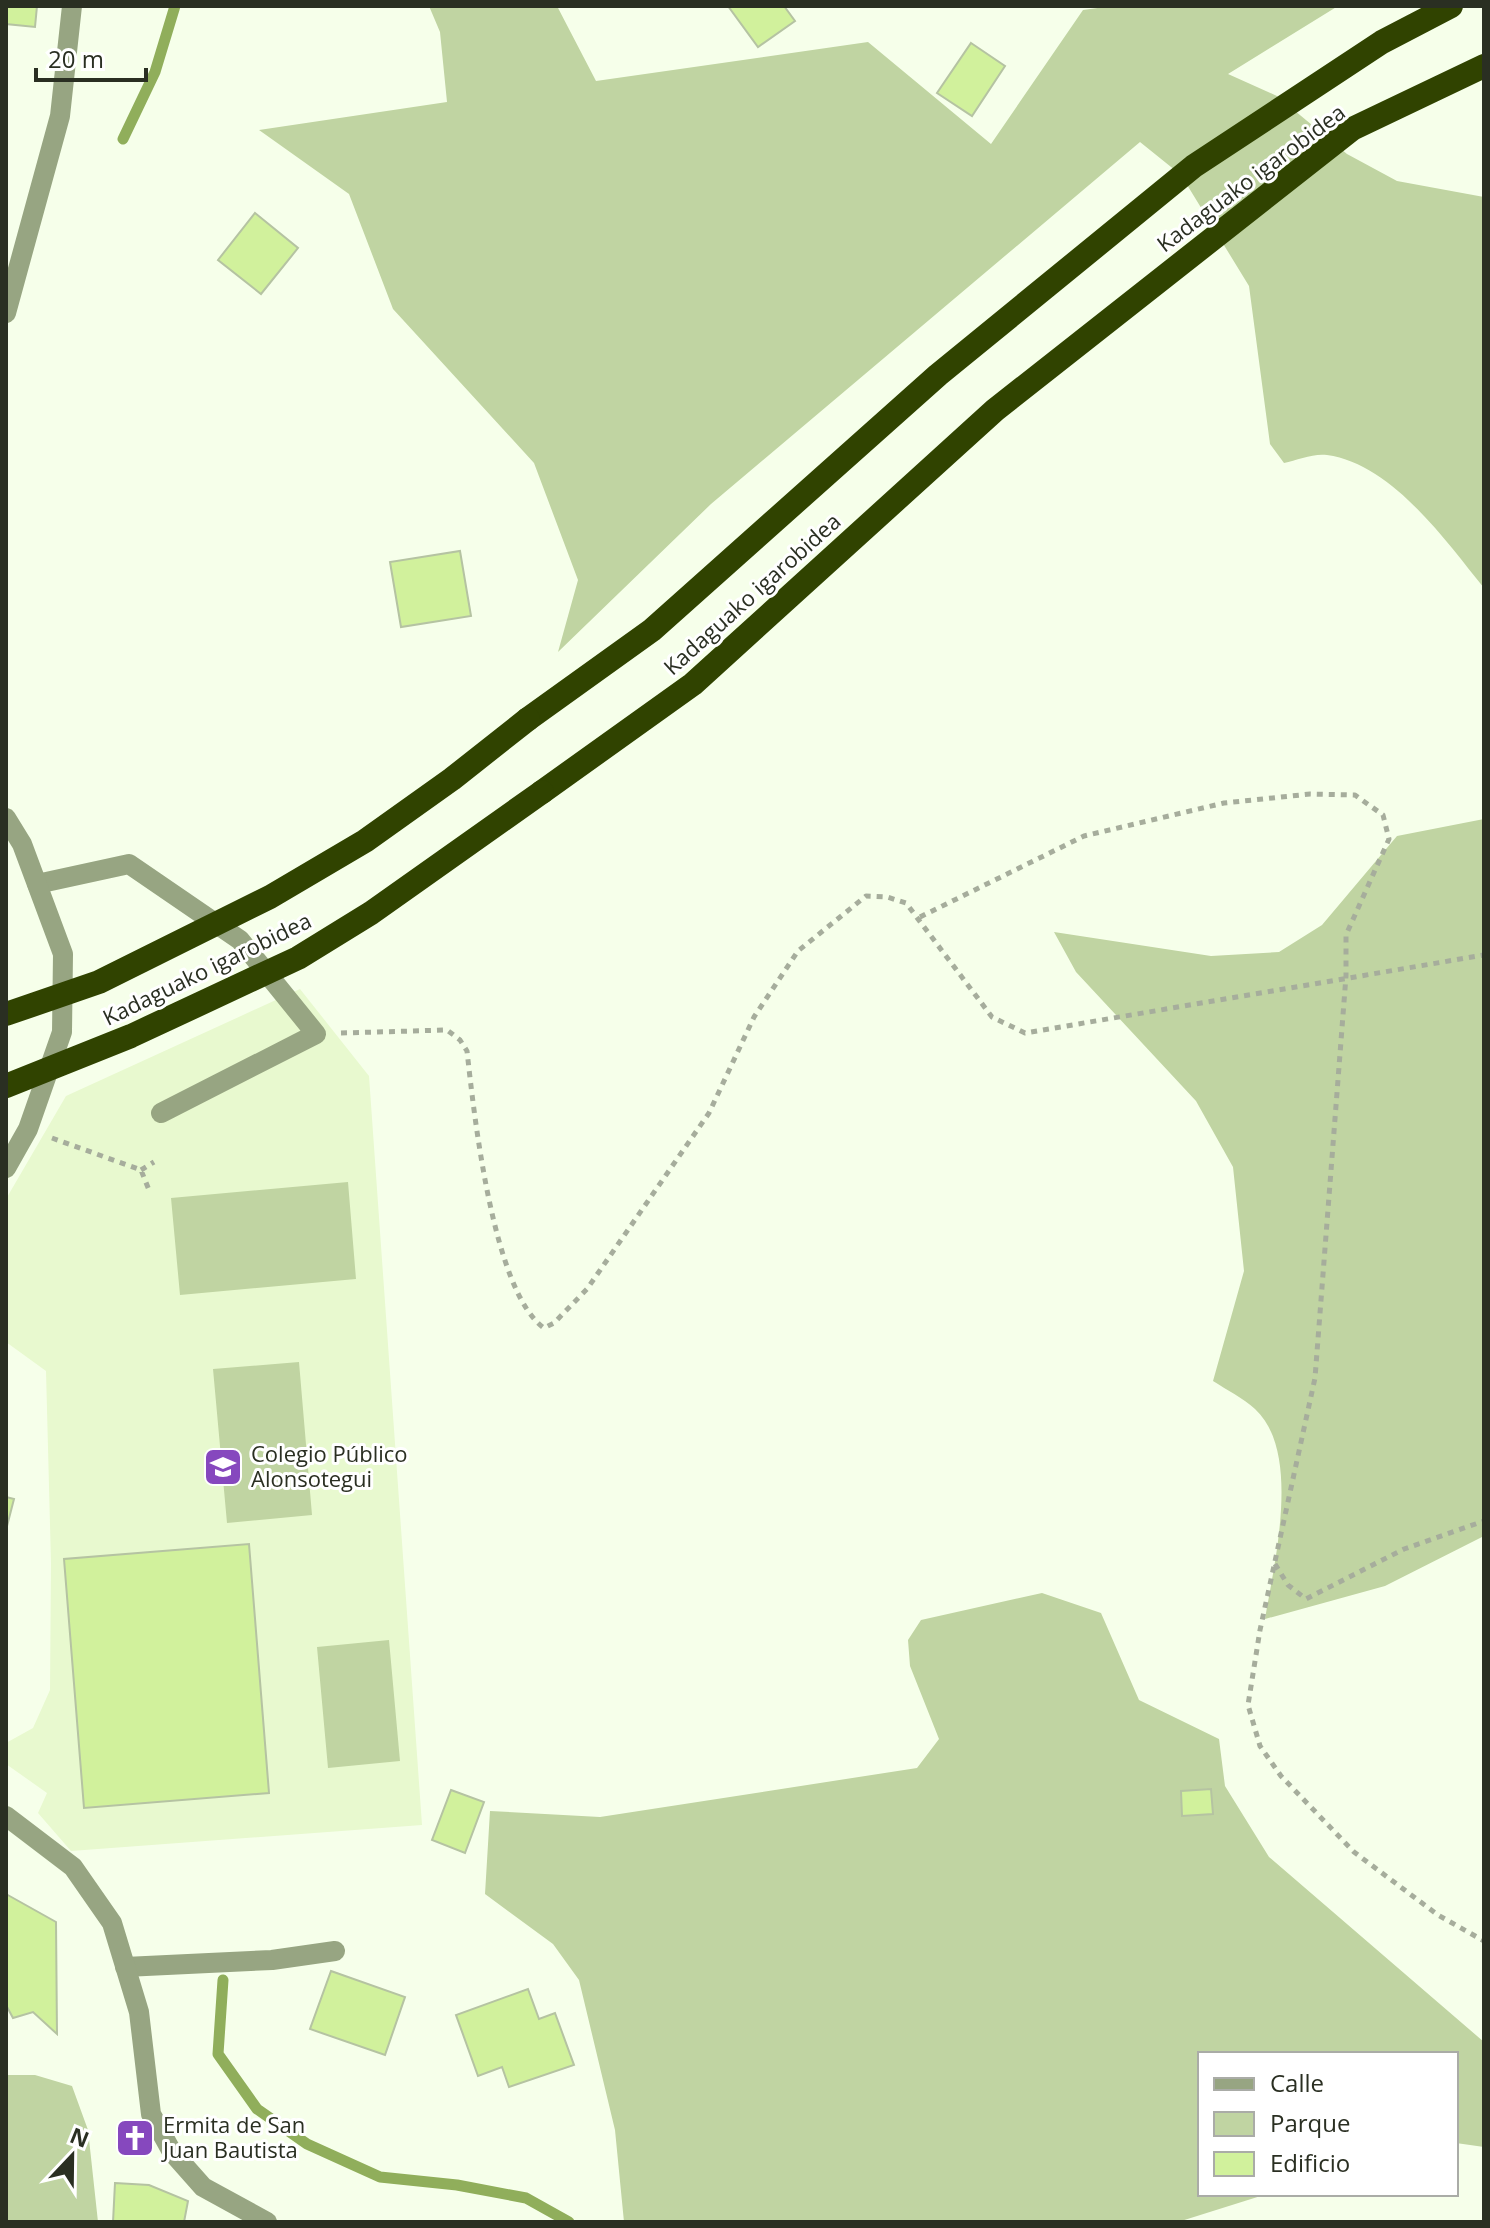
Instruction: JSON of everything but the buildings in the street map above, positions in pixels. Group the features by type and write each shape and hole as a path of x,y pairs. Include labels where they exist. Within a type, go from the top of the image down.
{"highway":[{"name":"Kadaguako igarobidea","path":"6,1014 99,982 270,897 365,841 652,630 938,375 1194,166 1382,42 1451,6"},
{"name":"Kadaguako igarobidea","path":"6,1086 131,1036 298,958 371,913 693,684 995,410 1352,129 1484,66"}],"street":[{"path":"6,313 60,116 72,6"},
{"path":"6,818 22,844 63,954 62,1032 28,1129 6,1168"},
{"path":"37,884 129,864 240,940 316,1034 161,1113"},
{"path":"6,1816 73,1867 112,1923 139,2012 151,2114 172,2152 203,2187 267,2222"},
{"path":"125,1967 272,1960 335,1951"}],"path":[{"path":"920,917 1084,836 1224,803 1310,794 1355,795 1383,815 1389,839 1346,935 1346,976 1315,1378 1248,1705 1260,1746 1281,1776 1354,1852 1438,1915 1484,1941"},
{"path":"316,1034 447,1030 460,1040 467,1051 477,1141 510,1276 531,1319 544,1328 554,1323 587,1289 709,1113 754,1017 798,951 866,896 887,897 906,903 920,917 951,966 992,1017 1025,1033 1346,976 1484,955"},
{"path":"28,1129 141,1170 149,1190"},
{"path":"141,1170 154,1162"},
{"path":"1275,1564 1288,1585 1306,1599 1404,1549 1484,1521"}],"shaded area":[{"name":"Colegio Público Alonsotegui","path":"300,989 369,1076 422,1825 71,1851 38,1813 47,1793 6,1764 6,1743 33,1728 50,1690 51,1563 46,1371 6,1342 6,1199 66,1096"}],"green space":[{"path":"429,6 557,6 596,81 868,42 991,144 1083,10 1112,6 1338,6 1228,74 1277,96 1347,154 1397,181 1484,197 1484,588 1415,507 1373,473 1351,461 1327,455 1284,463 1270,444 1249,286 1181,175 1140,142 711,504 558,652 578,580 534,463 393,309 349,194 259,130 447,102 440,32"},
{"path":"1484,819 1484,1536 1385,1586 1265,1619 1281,1510 1278,1452 1269,1428 1255,1409 1213,1381 1244,1271 1233,1167 1196,1101 1076,972 1054,932 1211,956 1279,952 1322,925 1397,836"},
{"path":"348,1182 356,1279 180,1295 171,1198"},
{"path":"299,1362 312,1515 227,1523 213,1369"},
{"path":"1042,1593 1101,1613 1139,1700 1219,1739 1225,1786 1269,1857 1484,2042 1484,2147 1458,2143 1458,2052 1198,2052 1198,2196 1261,2196 1178,2222 624,2222 615,2130 579,1980 553,1944 485,1894 490,1811 600,1817 917,1768 939,1739 910,1666 908,1640 921,1620"},
{"path":"389,1640 400,1761 328,1768 317,1647"},
{"path":"6,2075 35,2075 72,2086 88,2130 98,2222 6,2222"}],"waterway":[{"path":"123,139 155,72 175,6"},
{"path":"223,1980 218,2054 257,2109 307,2144 380,2177 457,2185 526,2198 569,2222"}],"place":[{"name":"Colegio Público Alonsotegui","path":"223,1467"},
{"name":"Ermita de San Juan Bautista","path":"135,2138"}]}
